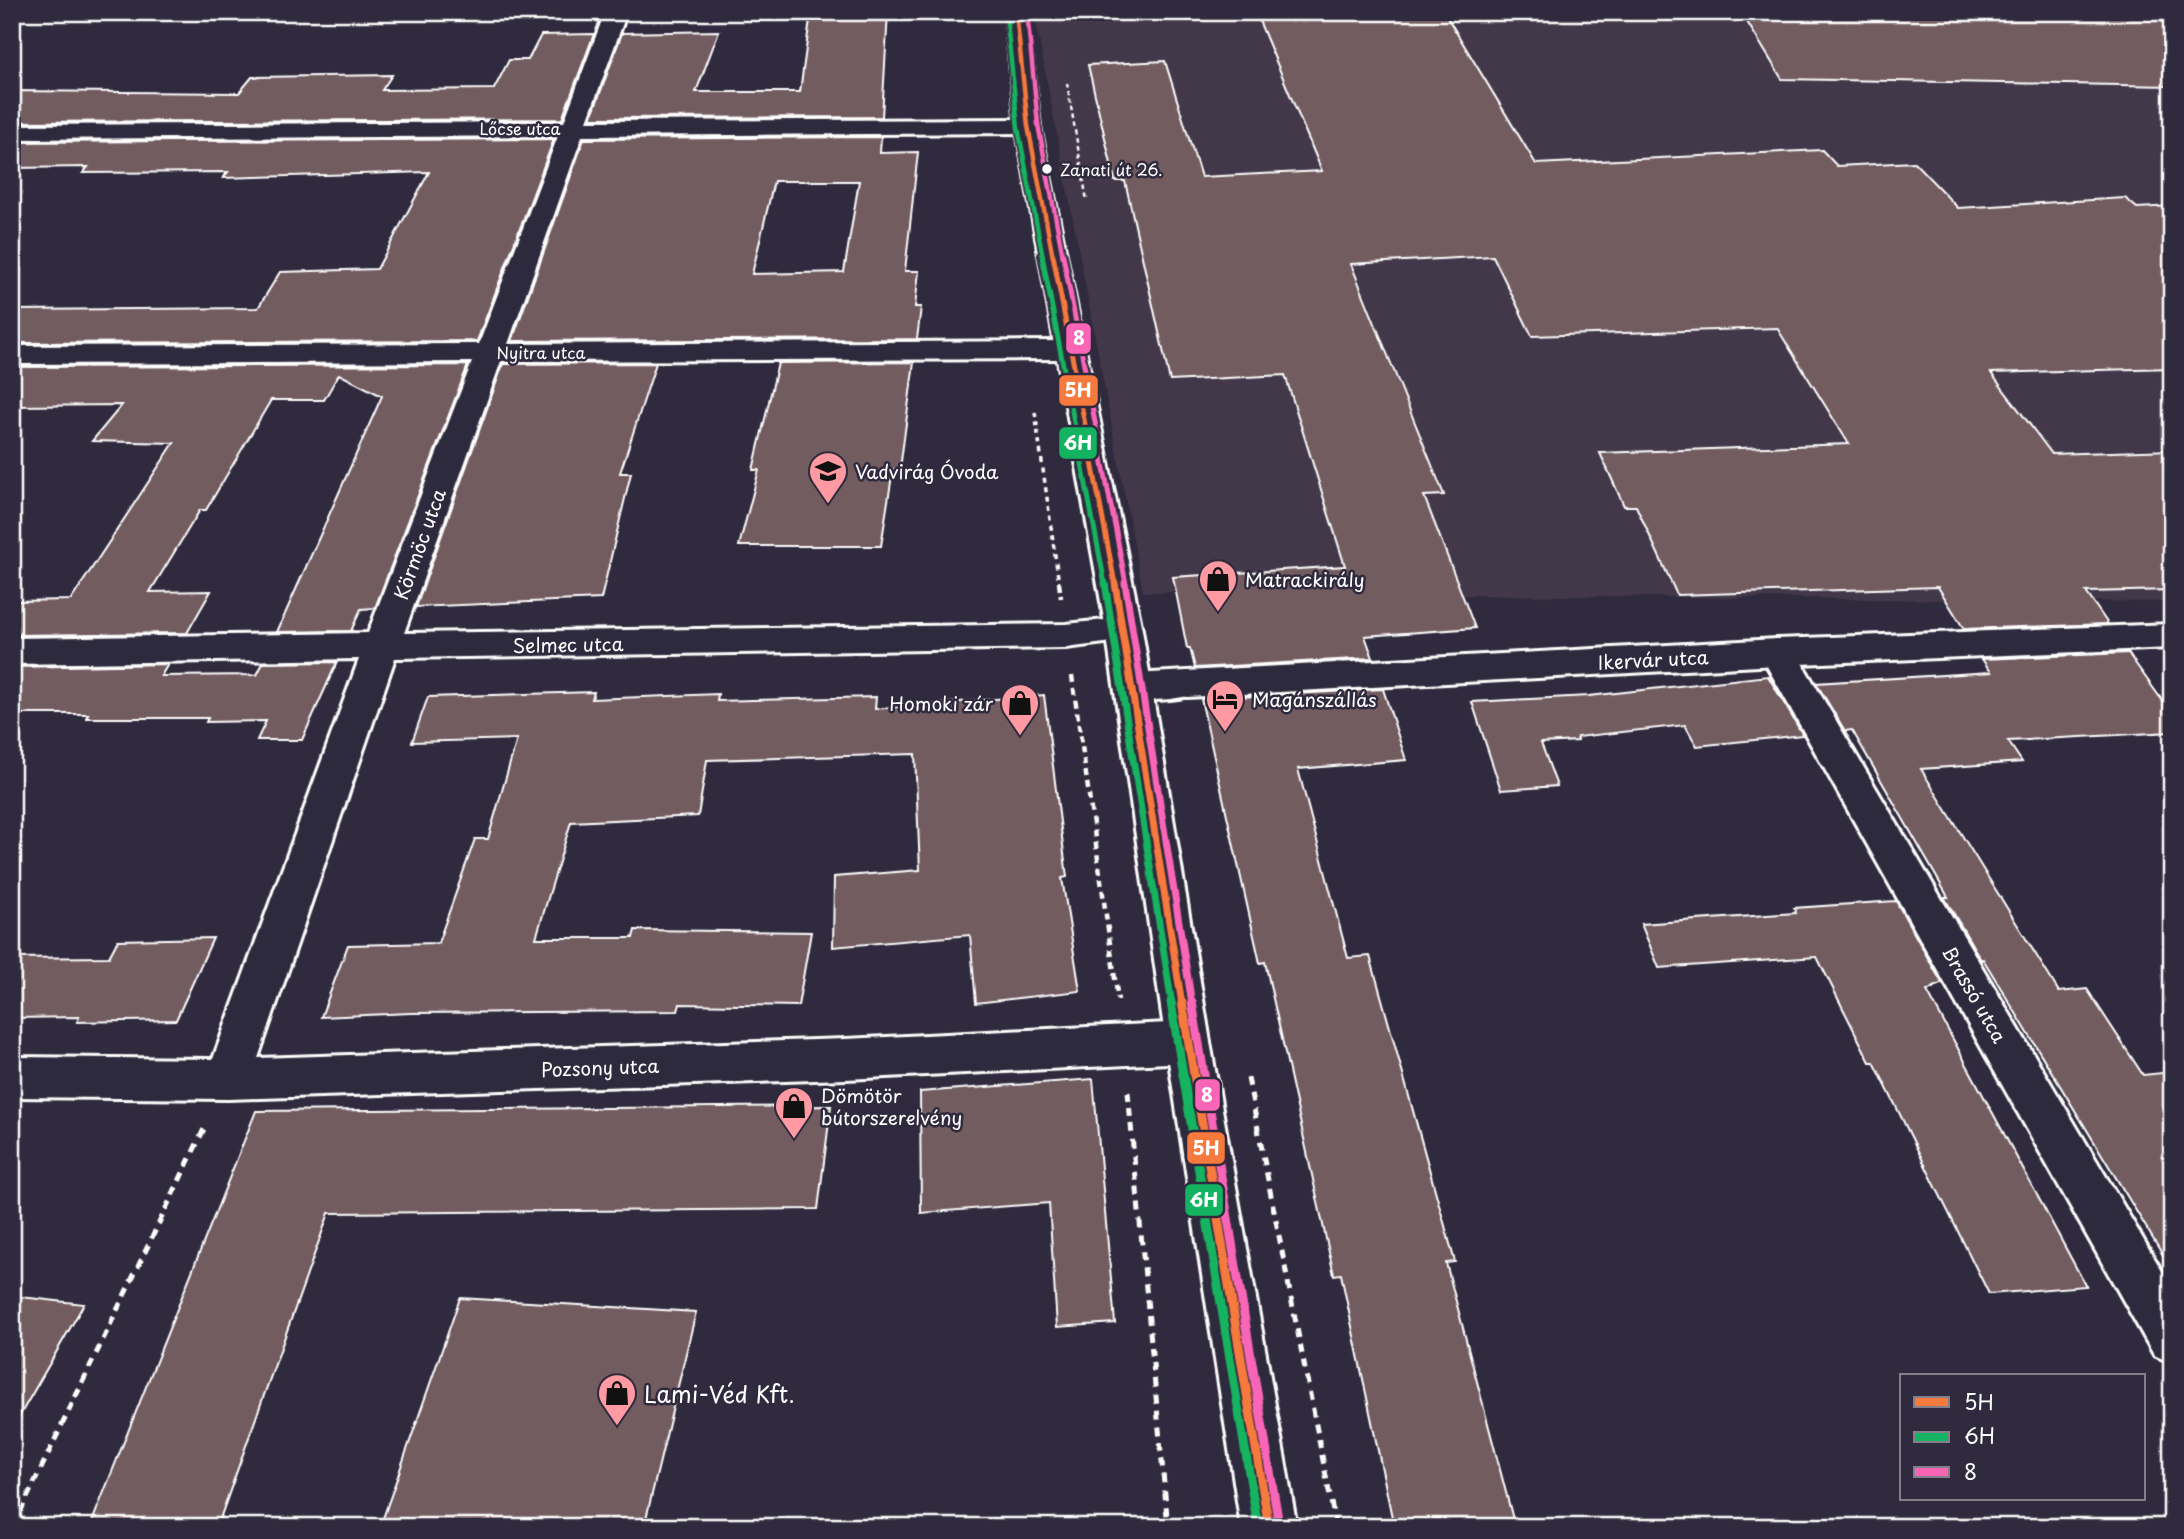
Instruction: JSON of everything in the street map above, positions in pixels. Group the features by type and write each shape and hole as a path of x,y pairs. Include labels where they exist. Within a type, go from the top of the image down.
{"street":[{"name":"Körmöc utca","path":"228,1079 381,647 615,12"},
{"path":"1016,12 1028,126 1124,629 1188,1042 1269,1527"},
{"name":"Lőcse utca","path":"12,132 1028,126"},
{"name":"Nyitra utca","path":"12,355 1069,350"},
{"name":"Selmec utca","path":"12,651 1066,636 1124,629"},
{"name":"Ikervár utca","path":"1133,687 1777,652 2172,636"},
{"name":"Brassó utca","path":"1777,652 2172,1336"},
{"name":"Pozsony utca","path":"12,1077 228,1079 846,1059 1124,1043 1188,1042"}],"path":[{"path":"1027,350 1124,1043 1168,1527"},
{"path":"13,1527 228,1079"}],"shaded area":[{"path":"1034,12 2172,12 2172,602 1143,592"}],"building":[{"path":"811,12 888,12 882,117 591,118 622,33 719,31 696,92 800,92"},
{"path":"1339,12 1444,12 1536,164 1822,150 1837,166 1914,162 1958,208 2125,198 2137,208 2172,206 2172,368 1991,373 2052,454 2172,450 2172,590 2086,592 2108,624 1964,629 1938,587 1677,595 1636,506 1624,506 1600,453 1849,444 1777,328 1532,336 1493,256 1351,264 1444,495 1424,496 1475,628 1365,636 1373,658 1195,668 1190,648 1187,648 1173,577 1345,566 1285,375 1170,381 1125,181 1115,181 1088,65 1165,61 1201,177 1322,171 1257,16"},
{"path":"1741,12 2172,12 2172,86 1782,79"},
{"path":"594,34 562,119 12,122 12,91 239,93 252,77 392,75 382,90 494,89 509,60 528,60 541,35"},
{"path":"881,137 880,153 918,152 905,271 919,271 915,307 921,307 917,339 512,341 584,139","holes":["774,181 859,181 844,272 752,274"]},
{"path":"554,139 477,341 12,343 12,310 258,308 280,272 377,269 429,172 223,178 228,172 83,173 88,167 12,168 12,142"},
{"path":"914,362 900,469 893,469 881,546 739,546 759,470 753,470 778,363"},
{"path":"656,363 620,473 631,473 601,599 416,607 503,364"},
{"path":"468,365 375,608 361,609 351,631 277,632 382,396 339,374 324,400 271,400 206,510 200,510 150,592 211,591 187,633 12,635 12,601 71,600 174,443 92,441 122,405 12,406 12,367"},
{"path":"2128,653 2172,714 2172,732 2008,741 2022,762 1921,769 2059,992 2087,989 2143,1075 2172,1072 2172,1270 1983,959 1981,960 1852,730 1845,731 1816,683 1991,672 1982,659"},
{"path":"337,662 302,740 257,740 266,721 206,722 208,718 86,718 88,714 12,714 12,667 168,664 161,676 257,675 263,663"},
{"path":"1768,676 1803,735 1697,746 1685,725 1577,737 1578,741 1541,743 1557,786 1501,790 1472,702 1589,696"},
{"path":"1383,689 1406,760 1298,769 1348,958 1370,956 1455,1262 1446,1263 1515,1527 1394,1527 1341,1274 1334,1275 1265,962 1260,963 1201,699"},
{"path":"594,692 592,699 718,694 717,701 876,697 875,709 1044,695 1067,877 1062,878 1080,991 976,1003 970,935 833,947 834,877 920,870 915,754 707,760 698,816 571,822 536,938 633,938 635,930 811,932 798,1006 680,1004 678,1011 411,1013 321,1017 348,945 438,943 475,839 488,839 517,739 412,742 428,697"},
{"path":"1896,901 1942,983 1927,991 2086,1286 1989,1294 1874,1062 1870,1062 1817,957 1659,968 1641,924 1796,913 1794,908"},
{"path":"213,938 176,1020 77,1022 79,1017 12,1018 12,958 109,957 118,940"},
{"path":"1093,1079 1115,1323 1057,1327 1049,1203 921,1213 920,1092"},
{"path":"831,1106 818,1209 329,1213 217,1527 90,1527 256,1111"},
{"path":"12,1296 84,1304 12,1429"},
{"path":"460,1298 696,1312 644,1527 380,1527"}],"transit line":[{"name":"5H","path":"1016,12 1028,126 1124,630 1188,1042 1269,1527"},
{"name":"8","path":"1027,12 1038,124 1134,628 1198,1040 1279,1525"},
{"name":"6H","path":"1006,13 1018,128 1114,632 1178,1044 1258,1527"}],"place":[{"name":"Zanati út 26.","path":"1047,169"},
{"name":"Vadvirág Óvoda","path":"828,505"},
{"name":"Matrackirály","path":"1218,613"},
{"name":"Magánszállás","path":"1225,733"},
{"name":"Homoki zár","path":"1020,737"},
{"name":"Dömötör bútorszerelvény","path":"794,1140"},
{"name":"Lami-Véd Kft.","path":"617,1427"}]}
